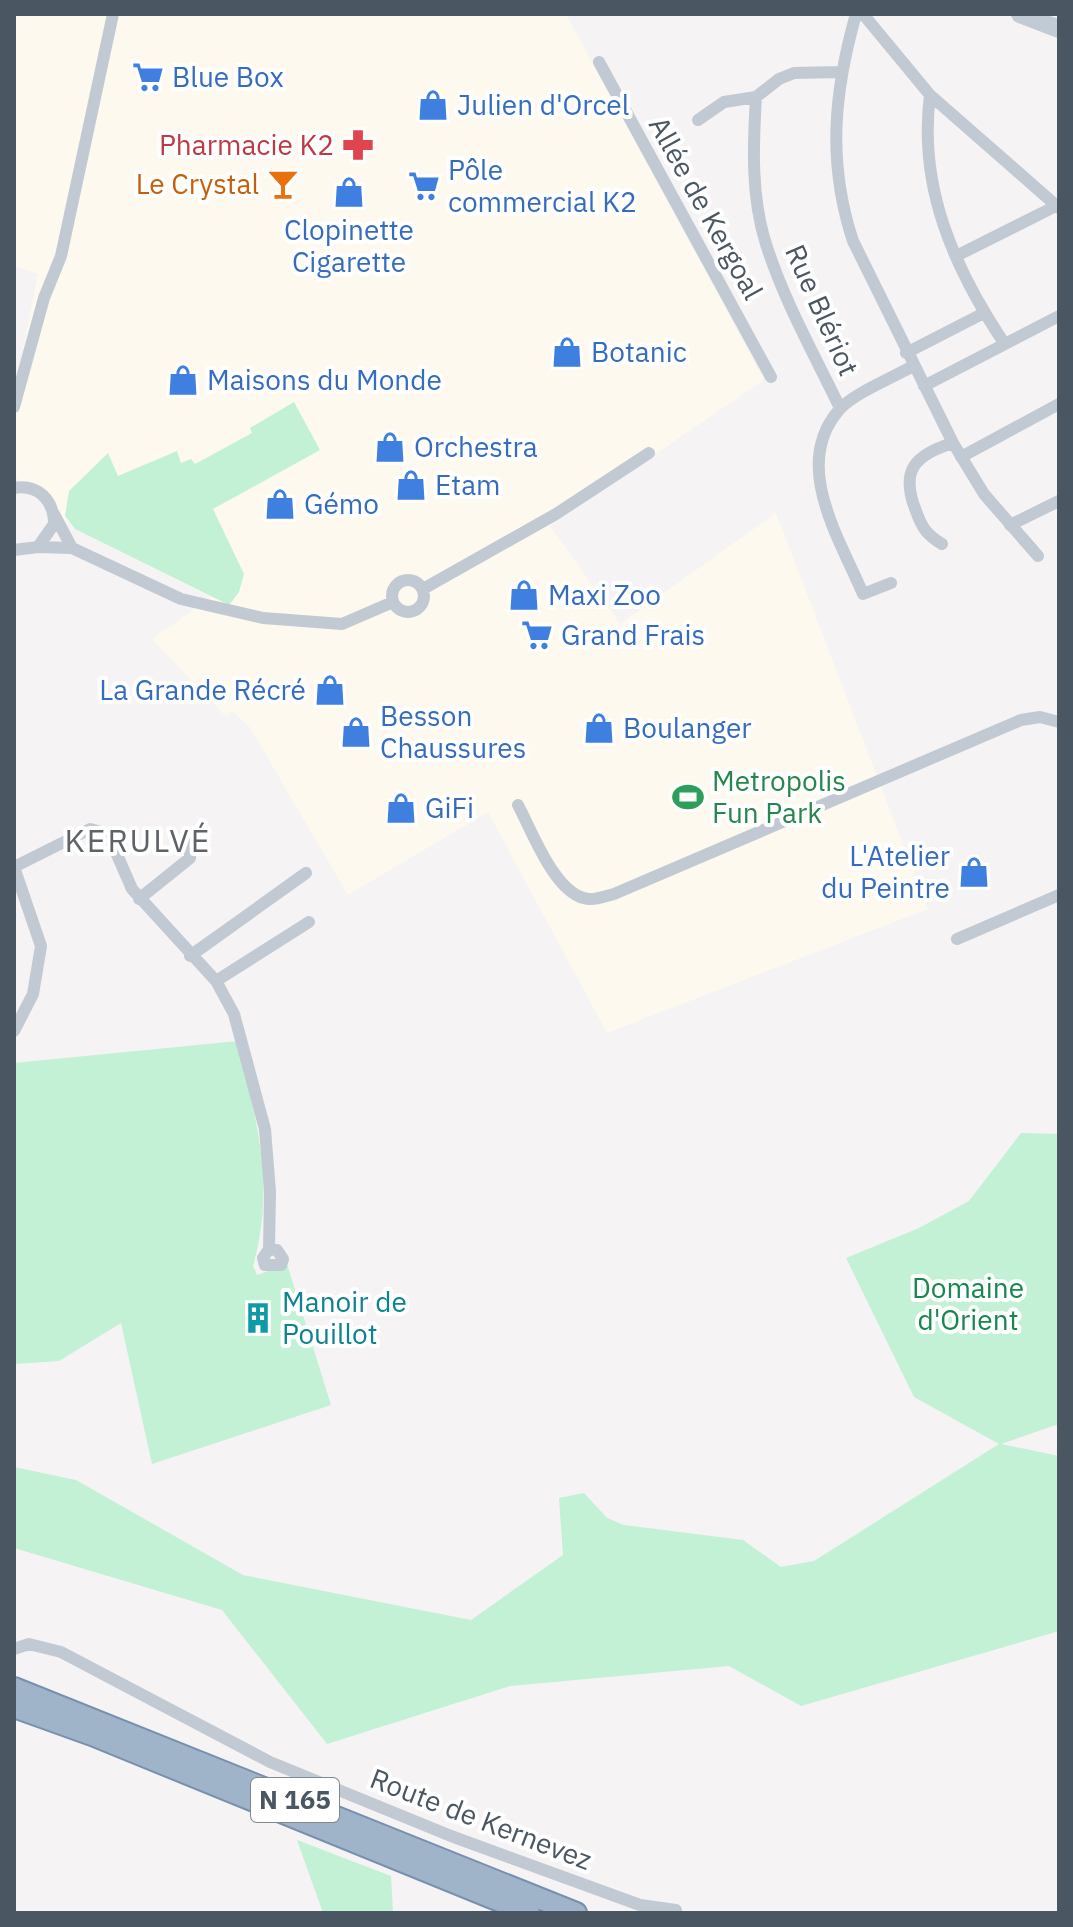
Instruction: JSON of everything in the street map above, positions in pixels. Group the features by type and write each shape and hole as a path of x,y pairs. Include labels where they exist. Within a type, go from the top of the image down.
{"highway":[{"name":"N 165","path":"14,1688 576,1913"},
{"name":"N 165","path":"14,1707 107,1740 529,1913"}],"main road":[{"path":"1020,14 1059,29"}],"street":[{"path":"14,407 44,298 61,256 113,14"},
{"path":"856,14 840,72 835,140 846,219 868,276 953,443 984,494 1038,556"},
{"path":"863,14 930,95 1058,207 956,256"},
{"name":"Allée de Kergoal","path":"599,62 771,377"},
{"path":"698,120 724,102 756,97 779,79 794,73 840,72"},
{"path":"930,95 927,154 943,229 984,313 1004,343"},
{"name":"Rue Blériot","path":"756,97 756,193 765,242 779,282 840,408 823,435 819,476 823,500 863,594 891,583"},
{"path":"906,353 984,313"},
{"path":"924,386 1058,318"},
{"path":"840,408 913,366"},
{"path":"961,457 1059,404"},
{"path":"942,544 926,534 910,496 908,475 917,460 931,450 953,443"},
{"path":"423,589 556,514 649,453"},
{"path":"15,487 41,493 72,548"},
{"path":"1010,525 1059,501"},
{"path":"38,547 51,533 54,514"},
{"path":"14,550 72,548 181,599 233,614 342,624 393,602"},
{"path":"401,580 416,581 423,589 423,601 414,611 401,611 393,602 392,592 401,580"},
{"path":"518,805 558,880 573,894 590,899 614,894 1021,720 1040,717 1059,722"},
{"path":"14,1031 33,994 41,946 14,867 79,833 100,830 114,844 139,899 216,981 245,1047 265,1129 270,1192 269,1249"},
{"path":"139,899 190,858 190,840"},
{"path":"190,956 306,873"},
{"path":"957,939 1059,895"},
{"path":"216,981 309,922"},
{"name":"Route de Kernevez","path":"14,1649 29,1644 61,1652 270,1762 465,1841 640,1905 676,1910"}],"shaded area":[{"path":"14,14 566,14 764,380 550,526 620,624 776,513 928,909 607,1033 488,812 348,895 249,726 232,711 226,717 152,639 211,597 75,529 14,476 14,394 38,274 14,266"}],"green space":[{"path":"294,402 320,450 213,509 244,574 239,592 229,605 75,529 65,516 69,491 108,453 118,476 177,451 181,463 191,459 195,464 252,433 250,428"},
{"path":"238,1041 257,1126 263,1180 260,1236 253,1266 257,1275 287,1264 331,1405 152,1464 121,1323 59,1361 14,1364 14,1063"},
{"name":"Domaine d'Orient","path":"1021,1133 1059,1134 1059,1424 1001,1444 1059,1456 1059,1631 801,1706 729,1666 510,1686 327,1744 222,1610 14,1548 14,1467 76,1480 243,1575 471,1620 563,1555 559,1498 584,1493 607,1518 624,1525 743,1540 781,1567 814,1561 999,1444 914,1397 846,1258 919,1228 969,1201"},
{"path":"297,1840 391,1876 393,1913 323,1913"}],"place":[{"name":"Blue Box","path":"148,77"},
{"name":"Julien d'Orcel","path":"433,105"},
{"name":"Pharmacie K2","path":"358,145"},
{"name":"Le Crystal","path":"283,184"},
{"name":"Pôle commercial K2","path":"424,186"},
{"name":"Clopinette Cigarette","path":"349,192"},
{"name":"Botanic","path":"567,352"},
{"name":"Maisons du Monde","path":"183,380"},
{"name":"Orchestra","path":"390,447"},
{"name":"Etam","path":"411,485"},
{"name":"Gémo","path":"280,504"},
{"name":"Maxi Zoo","path":"524,595"},
{"name":"Grand Frais","path":"537,635"},
{"name":"La Grande Récré","path":"330,690"},
{"name":"Boulanger","path":"599,728"},
{"name":"Besson Chaussures","path":"356,732"},
{"name":"Metropolis Fun Park","path":"688,797"},
{"name":"GiFi","path":"401,808"},
{"name":"L'Atelier du Peintre","path":"974,872"},
{"name":"Manoir de Pouillot","path":"258,1318"}],"district":[{"name":"KERULVÉ","path":"138,841"}]}
